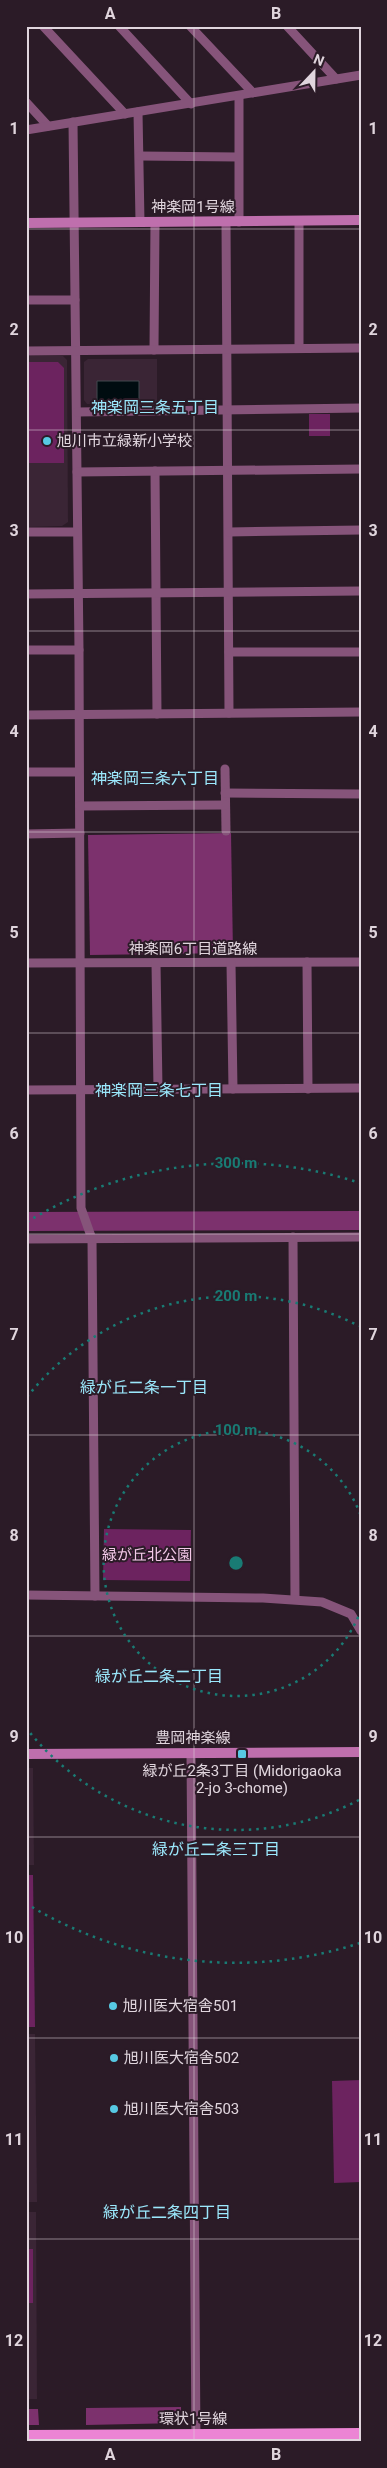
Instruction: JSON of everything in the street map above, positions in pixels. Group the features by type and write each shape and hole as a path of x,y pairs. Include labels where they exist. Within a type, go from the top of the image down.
{"main road":[{"name":"環状1号線","path":"26,2436 58,2439 196,2439 361,2434"}],"street":[{"path":"43,26 125,114"},
{"path":"119,26 192,104"},
{"path":"190,26 253,93"},
{"path":"287,26 336,78"},
{"path":"26,130 192,104 361,74"},
{"path":"239,96 239,222"},
{"path":"26,102 48,126"},
{"path":"138,112 140,222"},
{"path":"73,122 79,650 80,1208 92,1239 95,1596"},
{"path":"140,156 238,157"},
{"name":"神楽岡1号線","path":"26,223 361,220"},
{"path":"299,348 300,221"},
{"path":"154,350 155,222"},
{"path":"226,222 229,532 228,713"},
{"path":"26,300 75,300"},
{"path":"26,351 361,348"},
{"path":"76,412 361,408"},
{"path":"77,472 361,469"},
{"path":"155,471 157,714"},
{"path":"229,532 361,530"},
{"path":"26,532 77,532"},
{"path":"26,594 361,591"},
{"path":"26,650 79,650"},
{"path":"229,652 361,652"},
{"path":"26,715 361,712"},
{"path":"225,769 226,831"},
{"path":"26,772 78,772"},
{"path":"225,794 361,794"},
{"path":"80,806 225,805"},
{"path":"26,834 80,833"},
{"path":"231,962 233,1089"},
{"path":"307,962 308,1089"},
{"name":"神楽岡6丁目道路線","path":"26,964 361,962"},
{"path":"156,963 158,1088"},
{"path":"26,1090 361,1088"},
{"path":"293,1237 295,1600"},
{"path":"26,1239 361,1237"},
{"path":"26,1595 322,1602 351,1614 361,1631"},
{"name":"豊岡神楽線","path":"26,1754 361,1752"},
{"path":"191,1753 196,2439"}],"shaded area":[{"name":"旭川市立緑新小学校","path":"26,356 63,356 67,360 68,522 62,526 26,527"},
{"name":"旭川市立緑新小学校","path":"88,359 157,359 157,405 87,404 84,400 84,362"},
{"path":"97,381 139,381 139,402 97,401"},
{"path":"231,833 233,953 90,955 88,835"},
{"path":"361,1211 361,1230 26,1231 26,1212"},
{"path":"26,1768 33,1768 34,1865 26,1865"},
{"path":"26,2034 35,2034 37,2202 26,2202"},
{"path":"26,2212 36,2212 37,2399 26,2399"},
{"path":"181,2407 181,2423 86,2425 86,2408"},
{"path":"26,2409 38,2409 39,2425 26,2425"}],"green space":[{"path":"26,362 58,362 64,368 64,463 26,463"},
{"path":"309,414 330,414 330,436 309,436"},
{"name":"緑が丘北公園","path":"104,1529 191,1530 190,1581 103,1580"},
{"path":"26,1875 33,1875 35,2027 26,2027"},
{"path":"361,2080 361,2182 334,2183 332,2081"},
{"path":"26,2249 33,2249 33,2303 26,2303"}],"place":[{"name":"旭川市立緑新小学校","path":"47,441"},
{"name":"緑が丘2条3丁目 (Midorigaoka 2-jo 3-chome)","path":"242,1754"},
{"name":"旭川医大宿舎501","path":"113,2006"},
{"name":"旭川医大宿舎502","path":"114,2058"},
{"name":"旭川医大宿舎503","path":"114,2109"}],"district":[{"name":"神楽岡三条五丁目","path":"155,407"},
{"name":"神楽岡三条六丁目","path":"155,778"},
{"name":"神楽岡三条七丁目","path":"159,1090"},
{"name":"緑が丘二条一丁目","path":"144,1387"},
{"name":"緑が丘二条二丁目","path":"159,1676"},
{"name":"緑が丘二条三丁目","path":"216,1849"},
{"name":"緑が丘二条四丁目","path":"167,2212"}]}
